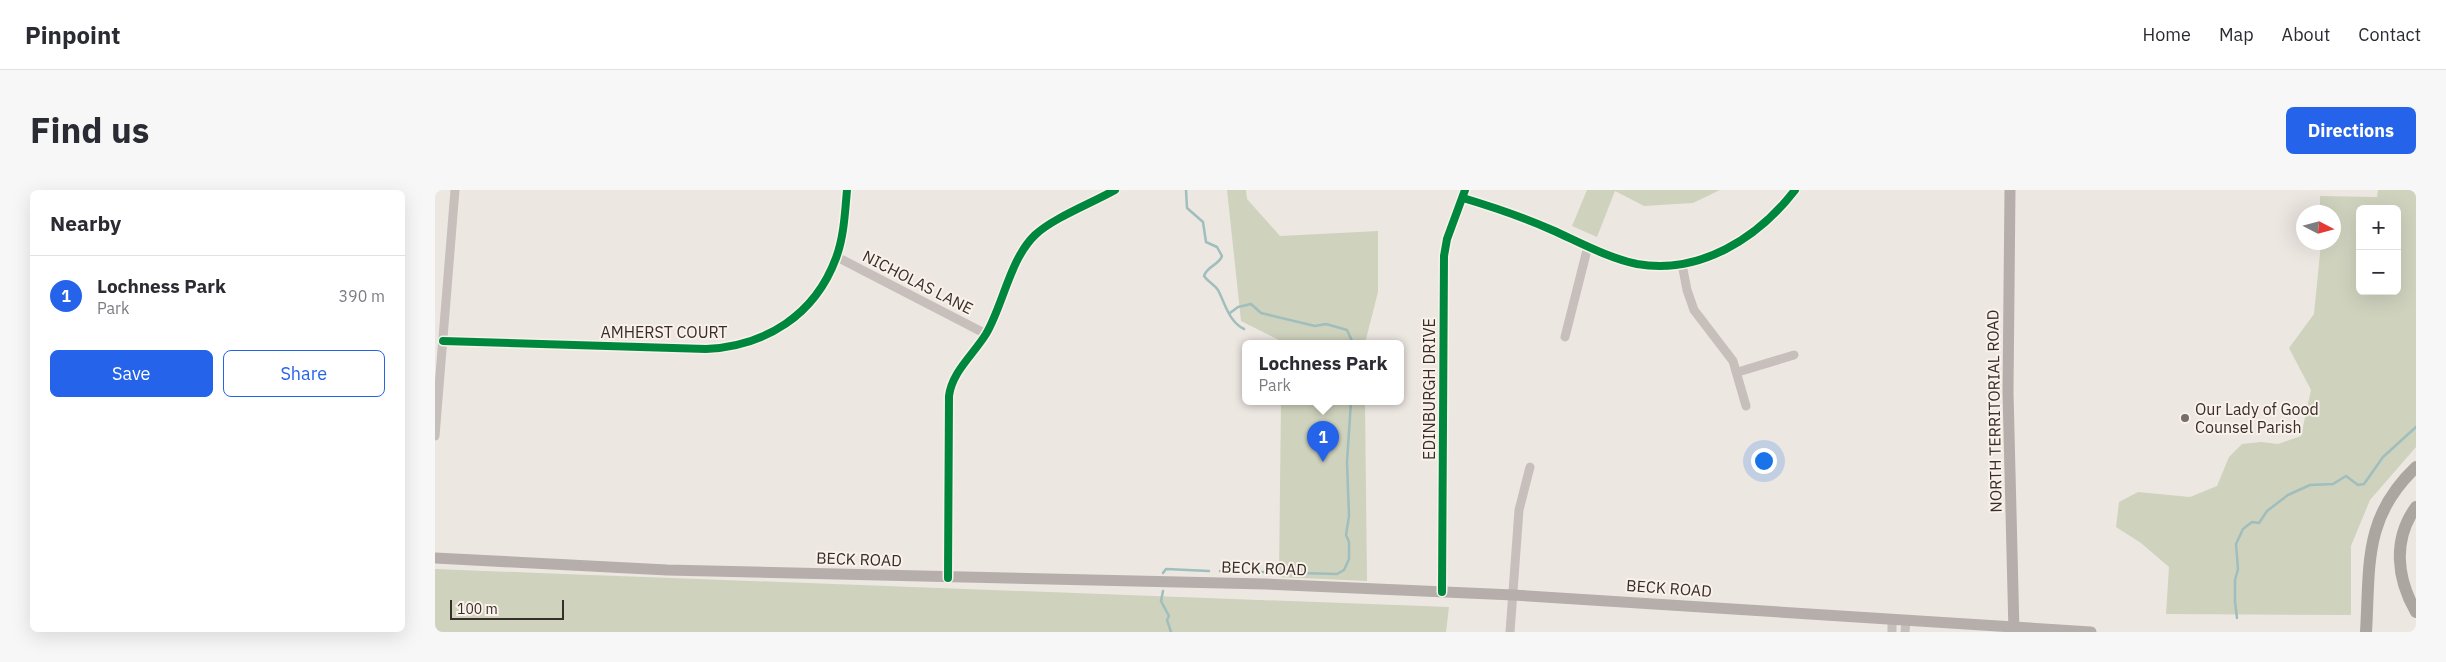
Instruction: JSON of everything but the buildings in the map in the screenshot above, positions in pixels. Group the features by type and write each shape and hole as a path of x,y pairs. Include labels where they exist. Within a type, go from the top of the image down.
{"highway":[{"path":"2366,632 2371,548 2377,522 2390,497 2416,467"},
{"path":"2416,507 2404,529 2399,564 2402,581 2416,612"}],"main road":[{"name":"NORTH TERRITORIAL ROAD","path":"2010,190 2008,392 2014,629"},
{"name":"BECK ROAD","path":"435,558 676,570 948,578 1231,583 1513,595 1892,620 1906,626 2091,632"}],"street":[{"path":"435,436 455,190"},
{"name":"AMHERST COURT","path":"443,341 706,349 734,346 770,335 802,312 819,292 837,257 847,190"},
{"path":"948,578 949,390 955,376 986,334 1022,253 1033,237 1046,227 1115,190"},
{"path":"1464,194 1588,246 1637,264 1661,266 1682,264 1708,257 1741,241 1771,217 1795,190"},
{"name":"EDINBURGH DRIVE","path":"1442,592 1444,256 1447,239 1464,194"},
{"path":"1565,337 1588,246"},
{"name":"NICHOLAS LANE","path":"837,257 986,334"},
{"path":"1682,264 1694,310 1726,349 1737,372 1746,406"},
{"path":"1737,372 1793,355"},
{"path":"1510,632 1519,510 1530,468"},
{"path":"1892,620 1892,632"}],"green space":[{"path":"1227,190 1246,190 1247,199 1280,236 1378,231 1378,292 1366,340 1279,340 1241,321"},
{"path":"1587,190 1720,190 1693,203 1644,206 1615,191 1597,237 1572,226"},
{"path":"2378,190 2416,190 2416,447 2370,500 2351,546 2351,615 2166,614 2169,567 2141,543 2116,527 2119,502 2138,492 2190,497 2217,486 2229,457 2242,444 2261,442 2278,444 2301,436 2311,390 2289,348 2314,314 2320,250 2341,250 2341,205 2320,205 2320,196 2377,197"},
{"path":"1281,405 1365,405 1367,581 1279,577"},
{"path":"435,569 1449,607 1446,632 435,632"}],"waterway":[{"path":"1186,190 1187,208 1203,222 1206,242 1217,247 1222,256 1204,276 1218,290 1235,322 1244,329"},
{"path":"1230,313 1238,307 1251,304 1261,313 1315,326 1326,324 1347,330 1352,340"},
{"path":"1220,571 1337,574 1344,570 1349,559 1349,542 1346,535 1349,516 1347,462 1351,405"},
{"path":"2237,618 2235,602 2235,580 2238,569 2236,544 2243,529 2252,522 2259,523 2267,511 2288,495 2310,485 2333,484 2346,476 2358,485 2364,484 2383,457 2416,427"},
{"path":"1163,573 1166,569 1209,571"},
{"path":"1163,591 1161,601 1169,616 1167,620 1171,632"}],"cycle path":[{"path":"443,341 706,349 728,347 749,342 786,324 815,296 827,278 841,242 847,190"},
{"path":"948,578 949,396 954,379 986,334 1013,269 1026,245 1035,235 1052,223 1115,190"},
{"path":"1442,592 1444,256 1447,239 1465,190"},
{"path":"1463,198 1530,221 1615,258 1637,264 1660,266 1683,264 1705,258 1726,249 1764,223 1795,190"}],"place":[{"name":"Our Lady of Good Counsel Parish","path":"2185,418"},
{"name":"Lochness Park","path":"1323,462"}]}
